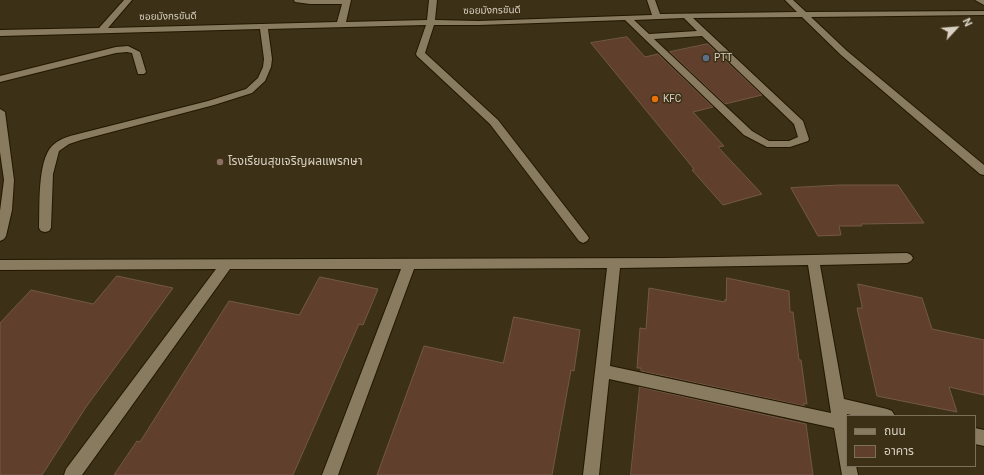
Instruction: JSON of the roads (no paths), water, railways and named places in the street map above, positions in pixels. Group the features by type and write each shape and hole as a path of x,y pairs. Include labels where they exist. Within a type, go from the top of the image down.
{"street":[{"path":"102,30 128,0"},
{"path":"298,0 310,2 347,1 341,24"},
{"path":"433,0 431,22 420,54 494,122 583,238"},
{"path":"651,0 657,17"},
{"path":"789,0 844,53 984,171"},
{"path":"979,0 984,3"},
{"name":"ซอยมังกรขันดี","path":"0,33 431,22 479,23 686,16 984,13"},
{"path":"627,18 748,133 767,144 790,144 804,139 799,123 686,16"},
{"path":"45,228 49,161 53,150 68,141 86,135 211,103 249,91 262,79 267,67 268,59 264,26"},
{"path":"647,37 704,32"},
{"path":"0,79 116,50 128,49 136,52 141,72"},
{"path":"0,112 9,180 0,236"},
{"path":"0,265 614,263 907,258"},
{"path":"813,260 846,455"},
{"path":"591,475 614,263"},
{"path":"72,475 227,264"},
{"path":"330,475 409,264"},
{"path":"603,371 840,422"},
{"path":"838,405 883,415"}],"place":[{"name":"PTT","path":"706,58"},
{"name":"KFC","path":"655,99"},
{"name":"โรงเรียนสุขเจริญผลแพรกษา","path":"220,162"}]}
